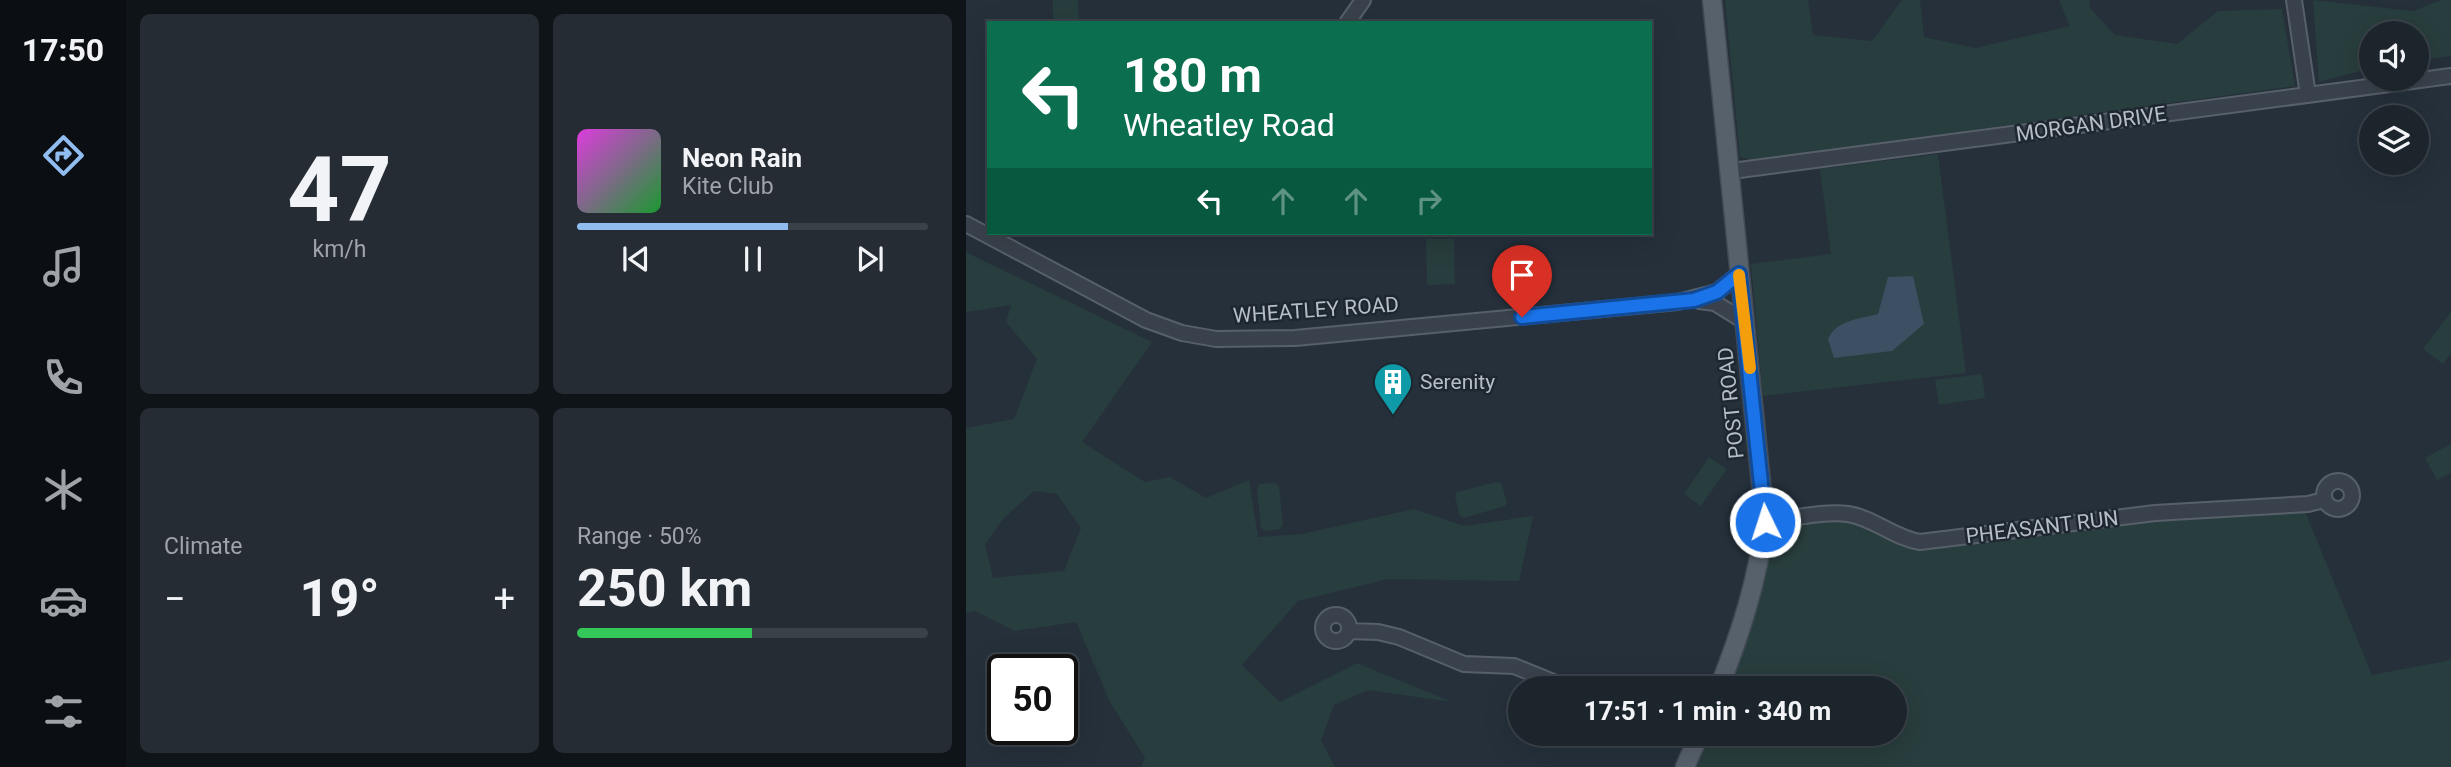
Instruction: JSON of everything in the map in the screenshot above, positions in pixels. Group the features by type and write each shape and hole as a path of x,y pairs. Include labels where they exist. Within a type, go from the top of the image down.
{"main road":[{"path":"1712,0 1731,171 1739,274"},
{"name":"POST ROAD","path":"1724,676 1746,621 1758,573 1765,522 1739,274"},
{"path":"1685,767 1690,746"}],"street":[{"path":"1348,21 1363,0"},
{"path":"2294,0 2308,94"},
{"name":"MORGAN DRIVE","path":"1731,171 2451,76"},
{"name":"WHEATLEY ROAD","path":"966,224 1146,320 1182,332 1216,339 1295,338 1694,300 1715,303 1745,321"},
{"name":"WHEATLEY ROAD","path":"1694,300 1717,292 1739,274"},
{"name":"PHEASANT RUN","path":"1765,522 1821,514 1849,514 1905,540 1920,542 2155,513 2308,504 2324,500"},
{"path":"1349,631 1378,632 1399,637 1464,664 1514,666 1539,676"}],"green space":[{"path":"1053,0 1078,0 1079,21 1053,21"},
{"path":"1725,0 1808,0 1813,35 1872,41 1902,0 1920,0 1924,37 1975,48 2070,26 2059,0 2090,0 2089,7 2115,35 2177,44 2218,11 2282,9 2295,86 1753,160 1740,157"},
{"path":"2313,0 2413,11 2441,0 2451,0 2451,56 2429,59 2429,21 2359,21 2359,71 2319,82"},
{"path":"1938,154 1966,373 1763,396 1751,264 1831,254 1820,169"},
{"path":"1426,239 1454,239 1455,284 1427,285"},
{"path":"966,252 1152,342 1082,442 1145,482 1170,477 1206,498 1249,480 1258,537 1302,534 1414,509 1464,526 1533,516 1519,581 1388,579 1298,601 1242,665 1280,702 1357,663 1452,702 1368,690 1334,705 1321,740 1335,767 1141,767 1145,758 1110,702 1076,622 1015,631 975,611 966,613 966,428 1014,419 1037,359 1006,322 1011,305 966,312","holes":["1034,491 1057,494 1081,528 1064,571 993,578 985,544 1003,519"]},
{"path":"2451,312 2451,353 2443,364 2423,349"},
{"path":"1982,374 1985,398 1939,405 1935,380"},
{"path":"2451,444 2451,473 2437,480 2425,458"},
{"path":"1709,457 1727,469 1701,506 1684,494"},
{"path":"1275,483 1279,486 1283,525 1280,529 1265,531 1261,528 1257,488 1260,484"},
{"path":"1501,483 1507,502 1505,506 1464,518 1460,516 1455,496 1457,492"},
{"path":"2302,504 2372,675 2451,660 2451,767 1685,767 1694,746 1907,746 1907,676 1722,676 1765,522 1849,514 1905,540"}],"water":[{"path":"1913,276 1924,324 1892,351 1834,358 1828,339 1832,333 1849,321 1878,314 1888,277"}],"slow traffic":[{"path":"1739,275 1750,368"}],"place":[{"name":"Serenity","path":"1393,416"}],"route":[{"path":"1522,317 1694,300 1717,292 1739,274 1765,522"}]}
